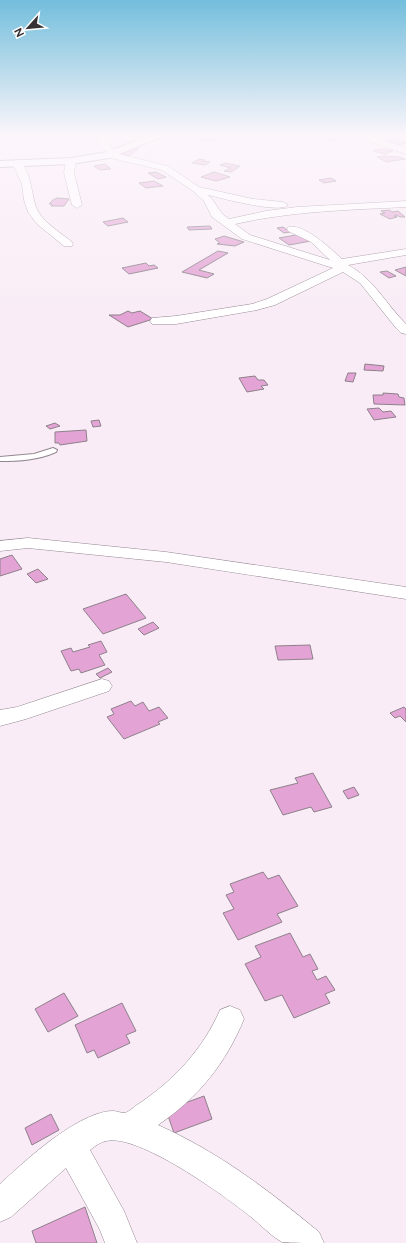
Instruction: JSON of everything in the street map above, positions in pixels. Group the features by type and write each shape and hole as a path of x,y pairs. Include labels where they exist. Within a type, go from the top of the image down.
{"street":[{"path":"28,192 32,210 42,222 68,244"},
{"path":"74,192 77,205"},
{"path":"199,192 208,200 216,215 246,237 281,249 338,264"},
{"path":"209,192 253,202 316,207 322,209"},
{"path":"227,223 284,211 406,204"},
{"path":"292,229 315,240 338,264 364,281 400,325 406,330"},
{"path":"156,321 176,320 252,307 271,302 298,290 338,264 406,252"},
{"path":"0,546 28,543 158,556 406,593"},
{"path":"0,718 26,712 102,686"},
{"path":"127,1128 171,1098 201,1067 224,1035 230,1019"},
{"path":"0,1206 70,1145 94,1131 107,1126 120,1126 143,1134 170,1147 219,1174 308,1243"},
{"path":"70,1145 113,1222 121,1243"}],"lane":[{"path":"0,459 28,458 46,454 52,450"}],"building":[{"path":"57,198 69,199 64,206 51,206 52,204 49,204"},
{"path":"389,210 392,212 398,211 405,217 396,215 394,216 397,217 390,219 380,214 385,213 381,211"},
{"path":"123,218 128,222 108,226 103,222"},
{"path":"210,226 212,229 189,230 187,227"},
{"path":"283,227 290,232 284,233 277,228"},
{"path":"301,234 311,241 289,245 279,238"},
{"path":"224,236 244,242 235,246 217,244 220,243 215,239"},
{"path":"218,251 228,253 199,270 214,274 207,278 182,272"},
{"path":"146,263 149,266 154,265 158,268 129,274 122,268"},
{"path":"406,267 406,276 395,270"},
{"path":"387,271 396,276 389,278 380,272"},
{"path":"128,311 132,313 140,311 153,319 128,327 109,315 120,315"},
{"path":"365,364 384,366 383,371 364,370"},
{"path":"348,373 356,373 353,382 345,381"},
{"path":"255,376 258,380 264,380 268,385 261,386 264,389 247,392 239,378"},
{"path":"383,393 398,394 399,397 404,398 405,405 374,404 373,395 383,395"},
{"path":"379,408 383,412 391,411 396,417 374,420 367,409"},
{"path":"99,420 101,426 93,427 91,421"},
{"path":"55,423 60,426 50,429 46,426"},
{"path":"86,430 87,441 60,445 59,443 55,443 55,432"},
{"path":"12,555 22,569 0,576 0,559"},
{"path":"38,569 48,579 36,583 27,574"},
{"path":"126,594 146,618 103,634 83,609"},
{"path":"153,622 159,628 144,635 138,629"},
{"path":"101,641 107,652 99,655 105,665 81,673 79,669 71,671 61,651 71,648 73,652 90,647 88,645"},
{"path":"310,645 313,659 278,660 275,646"},
{"path":"108,668 112,672 100,678 96,674"},
{"path":"131,701 135,706 143,702 149,711 159,707 168,718 158,722 160,724 124,739 107,717 114,714 111,709"},
{"path":"404,707 406,709 406,722 400,716 395,718 390,713"},
{"path":"313,773 332,807 314,812 311,807 283,815 270,790 298,783 295,778"},
{"path":"354,787 359,795 348,799 343,791"},
{"path":"263,872 268,879 279,875 298,906 277,914 282,922 238,940 223,913 234,909 226,895 234,892 230,884"},
{"path":"290,933 303,957 310,954 318,969 312,971 317,980 326,976 335,990 325,994 330,1003 294,1018 282,995 265,1001 245,964 261,957 255,946"},
{"path":"64,993 78,1016 48,1032 35,1009"},
{"path":"122,1003 136,1031 126,1035 130,1043 98,1058 94,1050 87,1053 75,1025"},
{"path":"204,1096 212,1119 174,1133 166,1110"},
{"path":"51,1114 59,1130 32,1145 25,1128"},
{"path":"85,1207 97,1243 36,1243 32,1231"}]}
